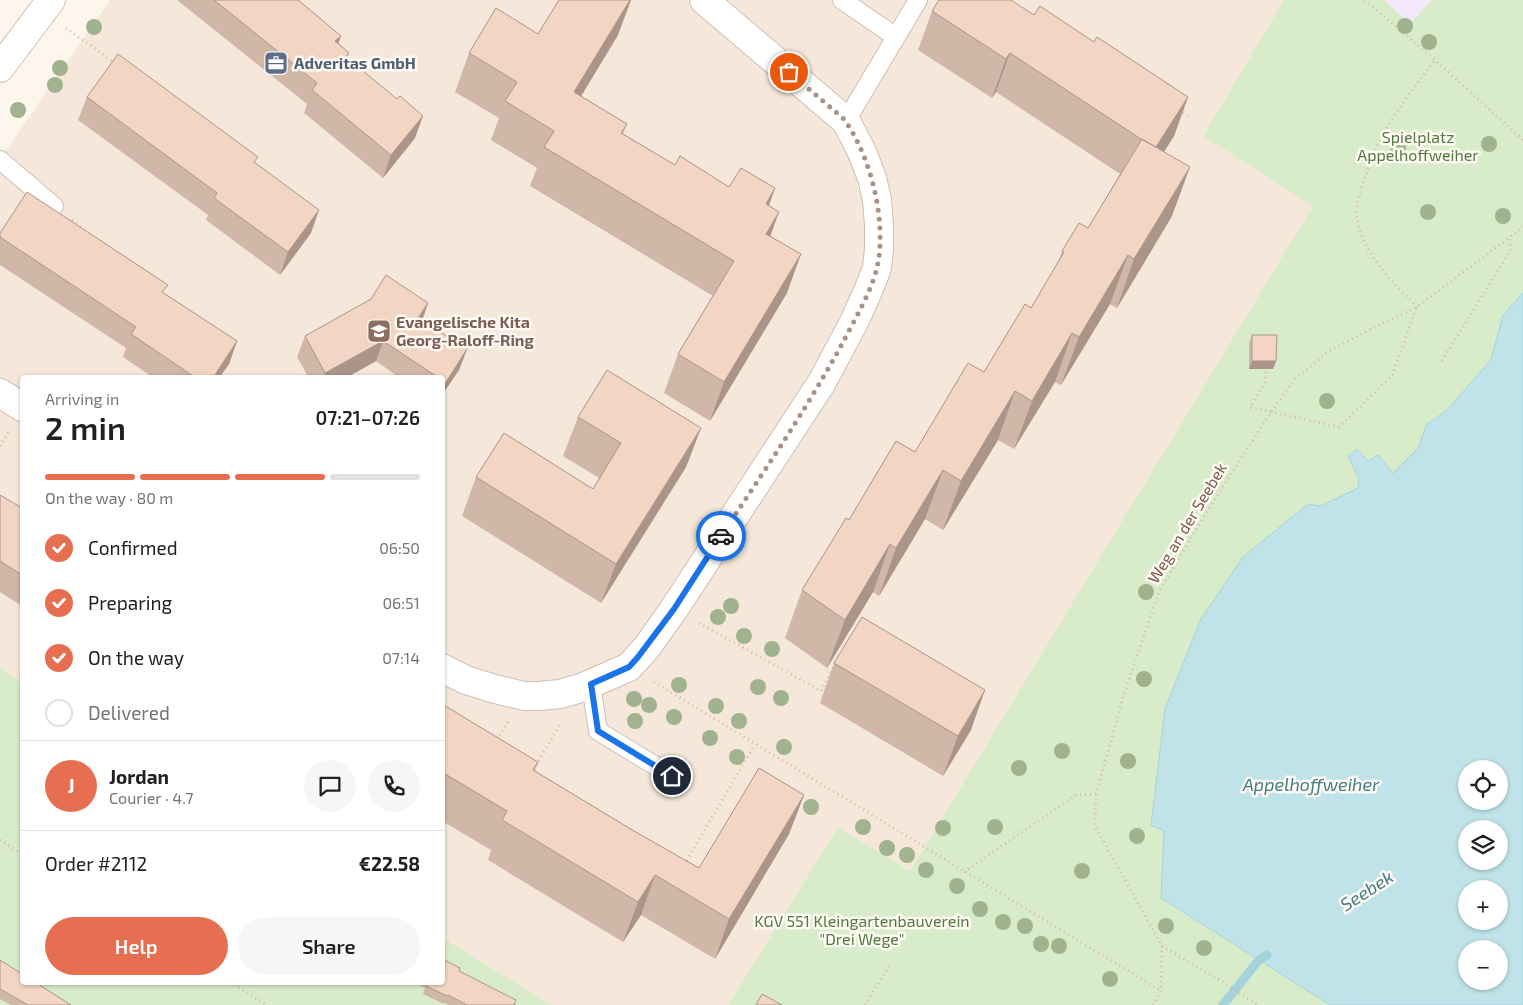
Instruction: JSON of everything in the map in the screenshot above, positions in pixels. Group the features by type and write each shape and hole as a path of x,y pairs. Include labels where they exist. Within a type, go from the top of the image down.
{"street":[{"path":"445,670 466,680 524,696 560,694 586,686 629,667 647,647 674,609 822,382 854,322 877,268 880,225 877,200 872,178 862,152 846,121 704,0"},
{"path":"0,68 41,4"},
{"path":"0,393 20,406"}],"lane":[{"path":"842,0 896,37"},
{"path":"846,121 918,0"},
{"path":"0,160 54,206"},
{"path":"586,686 598,731 672,776"}],"path":[{"path":"1366,0 1523,140"},
{"path":"41,4 124,70"},
{"path":"1266,372 1265,383 1250,407 1339,427 1392,376 1416,307 1395,285 1370,252 1357,219 1357,206 1361,188 1374,153 1401,105 1435,60"},
{"path":"1172,106 1188,116"},
{"path":"54,206 92,236"},
{"name":"Weg an der Seebek","path":"1162,946 1095,826 1096,794 1124,694 1159,592 1203,518 1295,379 1329,351 1416,307 1523,227"},
{"path":"1442,361 1510,251 1510,237"},
{"path":"674,609 821,691 832,671"},
{"path":"629,667 1161,991"},
{"path":"534,769 586,686"},
{"path":"497,742 524,696"},
{"path":"682,868 755,744"},
{"path":"964,872 1076,795 1096,794"},
{"path":"0,840 20,853"},
{"path":"1153,1005 1161,991 1162,946 1258,1005"},
{"path":"865,1005 890,963"},
{"path":"235,985 266,1005"}],"shaded area":[{"path":"110,0 1284,0 1203,136 1314,205 910,871 838,827 728,1005 552,1005 445,939 445,375 20,375 20,681 0,668 0,159"},
{"path":"1384,0 1432,0 1410,24"}],"green space":[{"path":"1284,0 1384,0 1410,24 1432,0 1523,0 1523,293 1503,315 1491,360 1446,411 1427,424 1418,448 1393,473 1378,455 1368,461 1357,449 1348,456 1359,479 1358,488 1321,506 1164,831 1161,898 1330,1005 728,1005 838,827 910,871 1313,206 1203,136"},
{"path":"0,668 20,681 20,985 445,985 445,939 552,1005 0,1005"}],"water":[{"name":"Appelhoffweiher","path":"1523,293 1523,1005 1330,1005 1161,898 1164,831 1151,825 1165,709 1201,619 1243,557 1308,504 1321,506 1358,488 1359,479 1348,456 1357,449 1368,461 1378,455 1393,473 1418,448 1427,424 1446,411 1491,360 1503,315"}],"building":[{"path":"214,0 298,0 341,36 335,41 349,53 346,57 397,99 400,96 423,116 391,155 312,90 317,83"},
{"path":"559,0 630,0 574,92 627,124 621,133 675,165 680,156 729,187 741,168 775,188 766,204 779,212 766,234 801,254 724,382 678,354 734,261 544,147 554,131 505,101 517,82 469,53 496,8 538,34"},
{"path":"939,0 1011,0 1034,15 1040,6 1094,42 1097,37 1188,97 1156,147 1010,53 1006,59 932,11"},
{"path":"118,54 258,157 254,162 319,210 288,252 214,198 217,193 87,97"},
{"path":"1142,139 1190,167 1134,259 1128,255 1079,337 1072,333 1032,401 1015,391 961,481 943,470 896,548 890,544 845,620 802,590 846,518 849,520 896,441 915,452 968,363 984,372 1025,304 1031,308 1079,223 1088,228"},
{"path":"27,192 168,285 162,292 237,341 215,375 192,375 131,334 136,327 0,237 0,233"},
{"path":"386,275 428,303 418,318 467,349 446,382 445,375 434,375 383,341 325,373 305,336 371,299"},
{"path":"1252,335 1277,335 1276,361 1252,361"},
{"path":"607,370 701,428 616,564 476,477 504,433 593,489 621,443 578,417"},
{"path":"0,495 20,507 20,574 0,561"},
{"path":"862,617 985,690 958,736 834,663"},
{"path":"445,706 538,762 533,770 699,868 759,768 804,795 729,919 655,875 638,902 502,820 507,811 445,774"},
{"path":"0,960 20,973 20,985 40,985 71,1005 28,1005 0,989"},
{"path":"445,960 460,968 459,971 516,1000 514,1004 516,1005 467,1005 426,986 445,985"},
{"path":"762,994 782,1005 756,1005"}],"waterway":[{"name":"Seebek","path":"1223,1005 1258,961 1267,955"}],"way so far":[{"path":"721,536 822,382 854,322 877,268 880,225 877,200 872,178 862,152 846,121 789,72"}],"place":[{"name":"Adveritas GmbH","path":"276,63"},
{"name":"Evangelische Kita Georg-Raloff-Ring","path":"379,331"}],"route":[{"path":"672,776 598,731 591,684 629,667 647,647 721,536"}],"park label":[{"name":"Spielplatz Appelhoffweiher","path":"1418,146"},
{"name":"KGV 551 Kleingartenbauverein \"Drei Wege\"","path":"862,930"}]}
